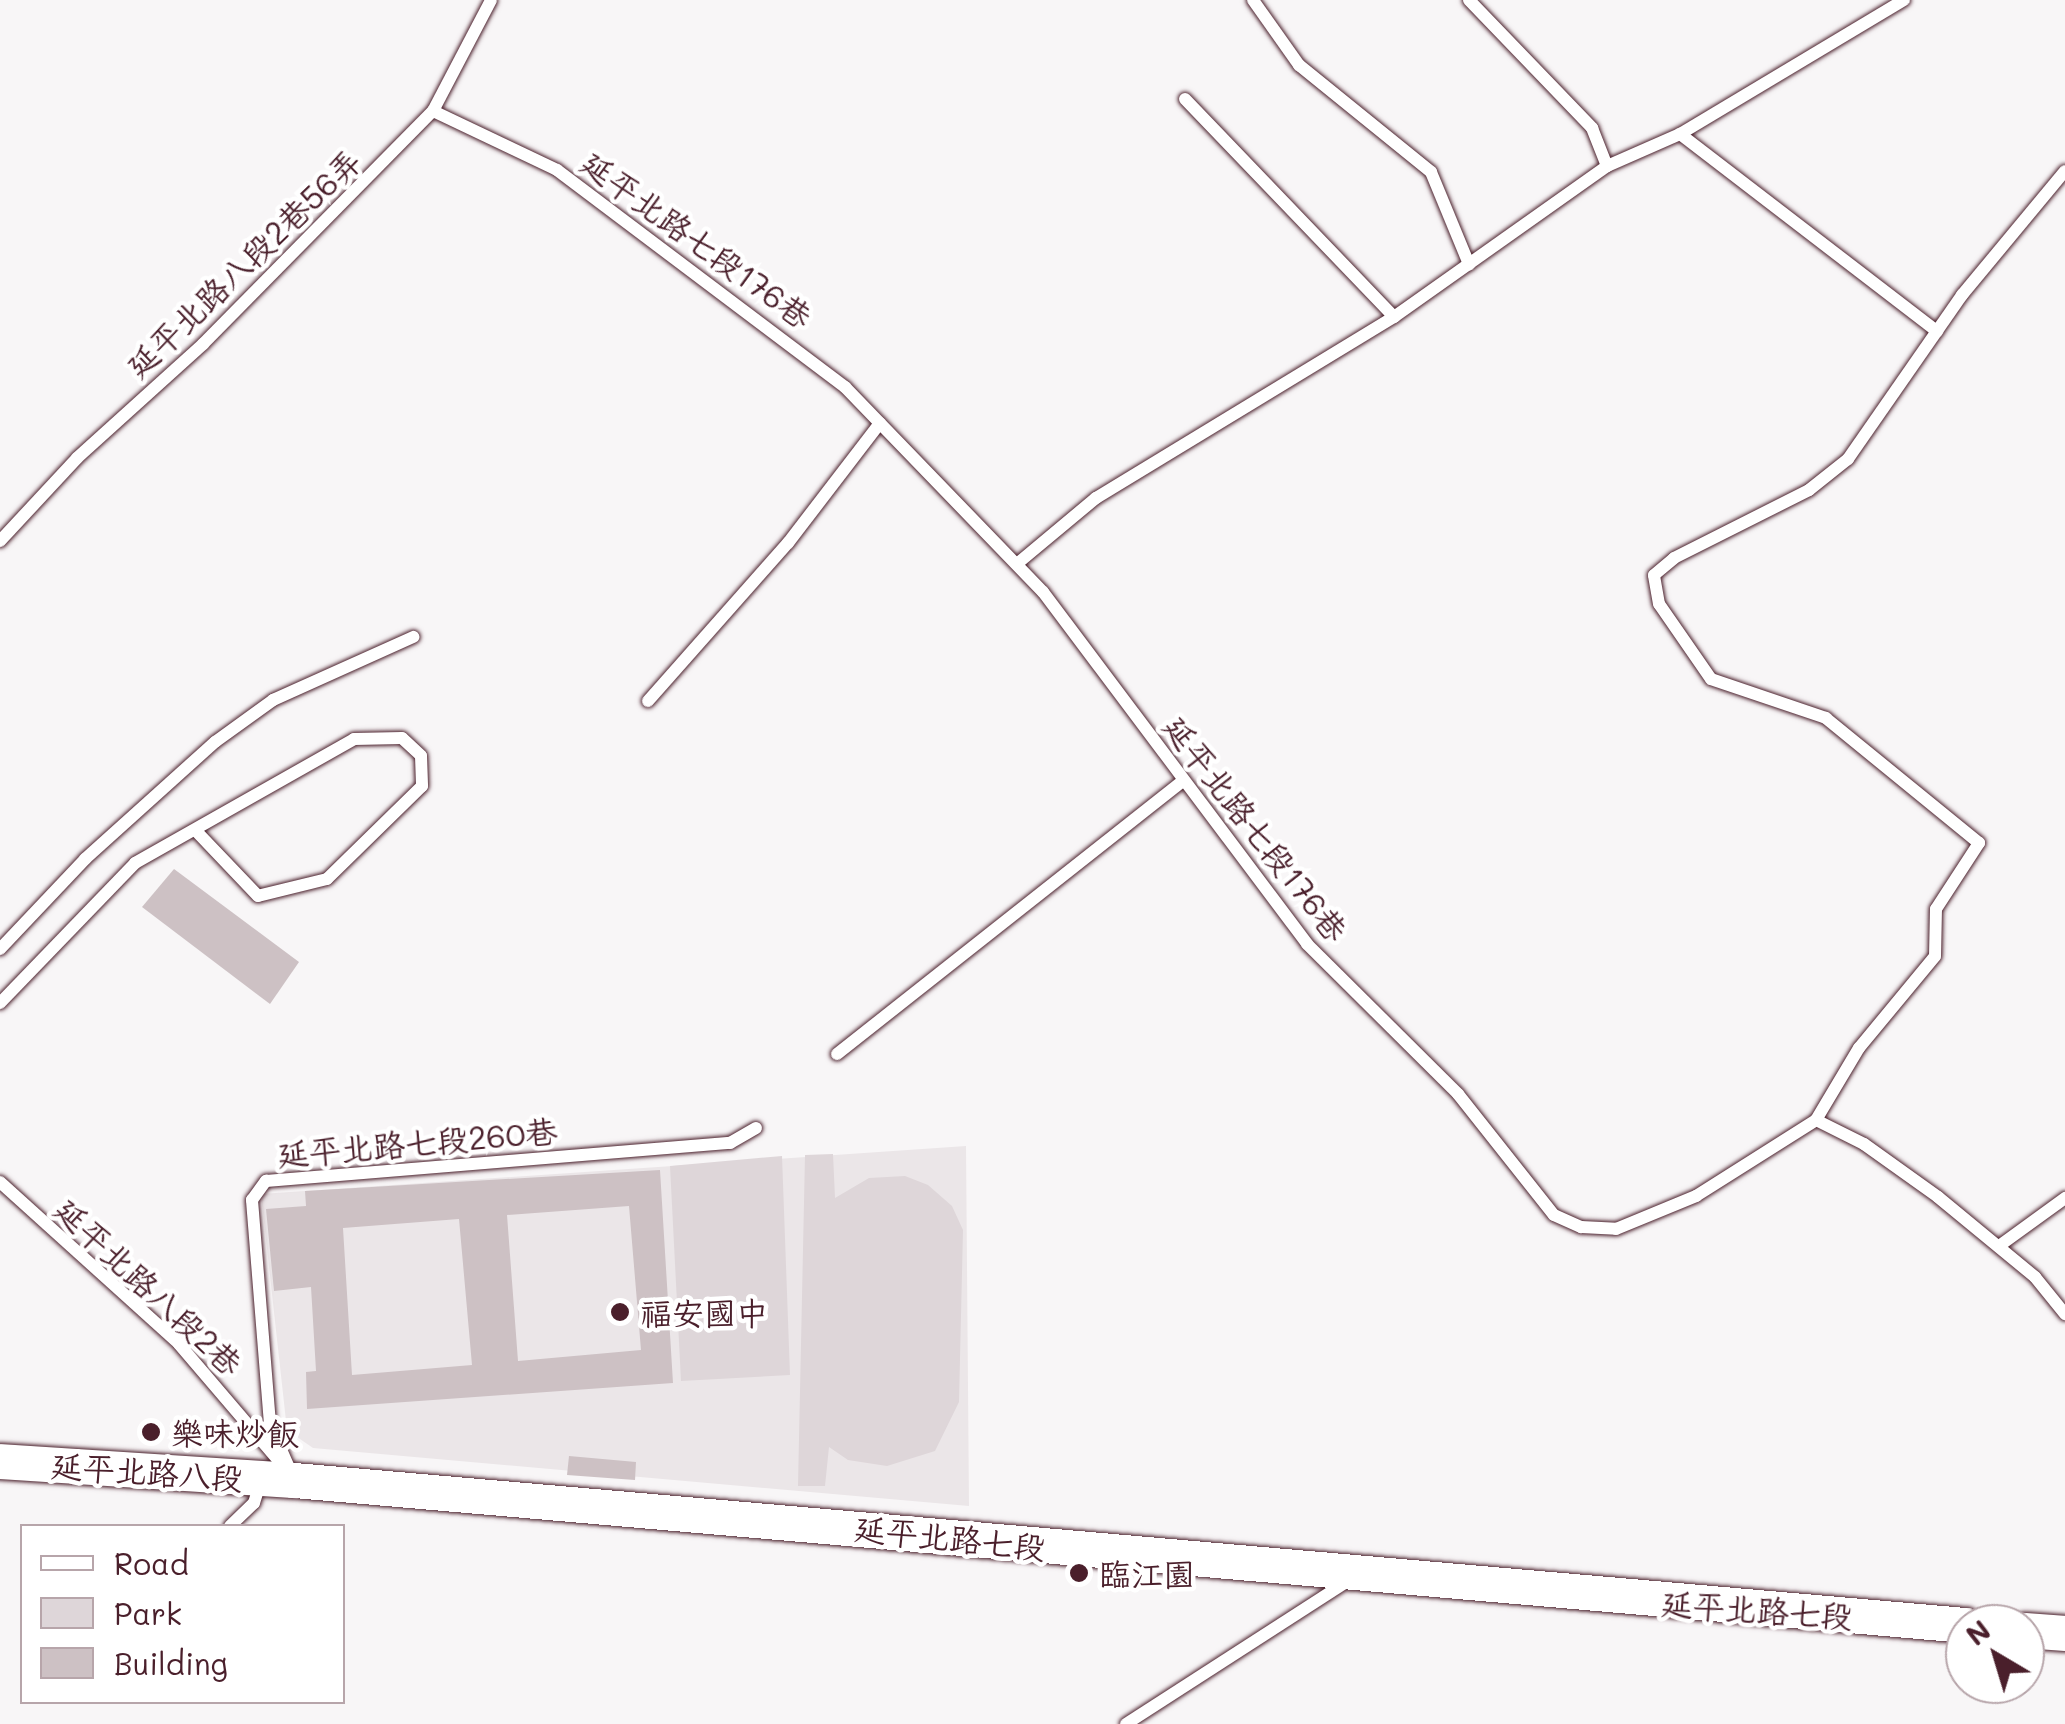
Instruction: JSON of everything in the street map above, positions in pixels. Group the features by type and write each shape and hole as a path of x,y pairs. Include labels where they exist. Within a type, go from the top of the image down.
{"street":[{"name":"延平北路八段","path":"0,1461 278,1479"},
{"name":"延平北路七段","path":"278,1479 1355,1577 1945,1623"}],"lane":[{"name":"延平北路八段2巷56弄","path":"0,541 77,458 203,344 433,112 491,0"},
{"path":"1253,0 1299,65 1432,172 1469,264"},
{"path":"1469,0 1592,128 1608,166"},
{"path":"1018,564 1096,498 1394,317 1608,166 1680,134 1904,0"},
{"path":"1185,100 1394,317"},
{"name":"延平北路七段176巷","path":"433,112 557,170 636,235 795,343 880,423 1018,564 1307,944 1458,1094 1554,1215 1581,1227 1616,1230 1696,1196 1816,1120"},
{"path":"1680,134 1937,331"},
{"path":"2065,171 1937,331 1848,460 1809,490 1674,558 1654,575 1660,604 1710,680 1826,718 1979,844 1936,909 1934,956 1859,1048 1816,1120 1864,1144 2000,1246 2065,1314"},
{"path":"648,701 788,543 880,423"},
{"path":"0,949 85,859 215,742 274,700 413,636"},
{"path":"0,1003 136,863 354,739 402,738 421,756 422,786 327,878 258,896 196,832"},
{"path":"837,1054 1182,782"},
{"name":"延平北路七段260巷","path":"278,1479 252,1200 266,1181 730,1143 756,1128"},
{"name":"延平北路八段2巷","path":"0,1182 178,1344 278,1479"},
{"path":"2000,1246 2065,1198"},
{"path":"232,1524 278,1479"},
{"path":"1126,1724 1355,1577"}],"shaded area":[{"name":"福安國中","path":"966,1146 969,1506 313,1448 287,1430 261,1194"}],"green space":[{"path":"833,1154 835,1198 869,1178 905,1176 928,1185 952,1206 963,1230 959,1402 935,1451 887,1466 848,1460 829,1447 825,1486 798,1486 805,1155"},
{"path":"782,1156 790,1375 681,1381 670,1166"}],"building":[{"path":"174,869 299,962 270,1004 142,907"},
{"path":"660,1170 673,1383 307,1409 306,1372 316,1371 311,1287 274,1291 266,1209 306,1206 305,1191","holes":["629,1206 641,1350 518,1361 507,1215","459,1219 472,1365 352,1375 343,1228"]},
{"path":"569,1456 636,1462 635,1480 567,1475"}],"place":[{"name":"福安國中","path":"620,1312"},
{"name":"樂味炒飯","path":"151,1432"},
{"name":"臨江園","path":"1079,1573"}]}
